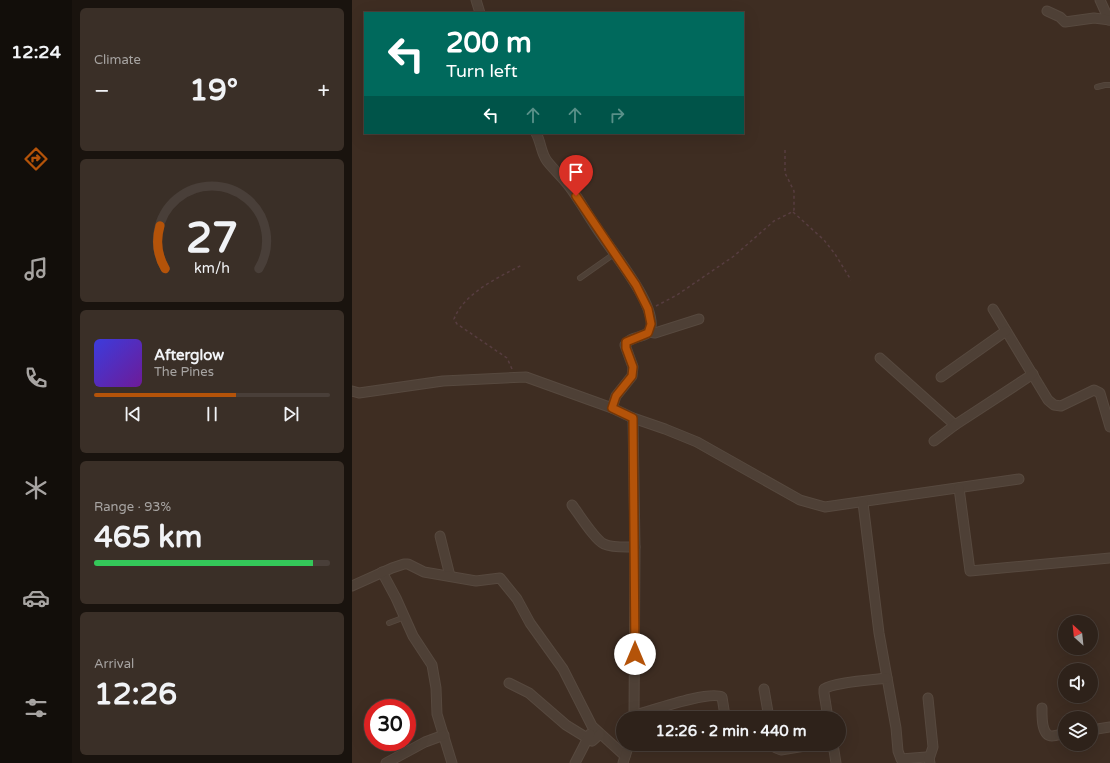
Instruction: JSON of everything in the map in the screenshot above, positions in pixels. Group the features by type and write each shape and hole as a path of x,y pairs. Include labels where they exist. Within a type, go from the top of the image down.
{"street":[{"path":"476,0 480,12"},
{"path":"1100,0 1109,20"},
{"path":"1047,11 1060,17 1065,22 1088,18 1109,20"},
{"path":"536,134 541,144 543,156 569,186 636,285 648,309 651,324 649,332 646,335 630,339 626,342 626,348 633,367 632,376 616,396 612,408"},
{"path":"993,309 1048,400 1054,405 1061,406 1094,390 1098,391 1100,393 1110,427"},
{"path":"649,332 655,333 699,318"},
{"path":"941,377 1006,331"},
{"path":"880,358 955,425"},
{"path":"934,441 955,425 1033,374"},
{"path":"352,390 359,393 443,381 514,377 526,378 612,408 633,418 666,429 697,442 800,500 825,507 863,503 1019,479"},
{"path":"633,418 635,547 634,711"},
{"path":"959,488 970,571 1110,558"},
{"path":"863,503 879,633 896,728 898,751 901,759 926,758 930,761 933,747 928,698"},
{"path":"572,504 588,527 602,543 612,546 635,547"},
{"path":"440,536 450,576"},
{"path":"352,586 398,565 404,564 408,564 424,572 476,581 497,578 502,580 517,599 530,623 563,669 592,726 624,760"},
{"path":"382,572 396,598 413,636 432,665 436,688 437,714 452,763"},
{"path":"827,711 824,690 827,687 838,684 887,678"},
{"path":"509,684 529,693 566,725 592,742 600,734"},
{"path":"764,689 768,711"},
{"path":"652,711 689,699 717,695 722,697 724,711"},
{"path":"1042,708 1044,729 1046,733 1052,736 1058,735"},
{"path":"575,763 588,739 592,726"},
{"path":"1098,729 1110,727"},
{"path":"386,763 425,742 444,735"},
{"path":"834,751 836,763"}],"lane":[{"path":"1097,87 1110,85"},
{"path":"580,278 614,254"},
{"path":"389,623 405,617"}],"path":[{"path":"648,309 677,295 700,280 734,256 774,221 794,210 794,191 785,173 785,150"},
{"path":"792,212 824,240 835,254 851,280"},
{"path":"514,377 510,362 507,358 457,324 454,319 462,304 478,290 522,266"}],"route":[{"path":"576,196 596,228 636,285 648,309 651,324 650,330 646,335 630,339 625,344 633,367 632,376 616,396 612,408 633,418 635,654"}]}
